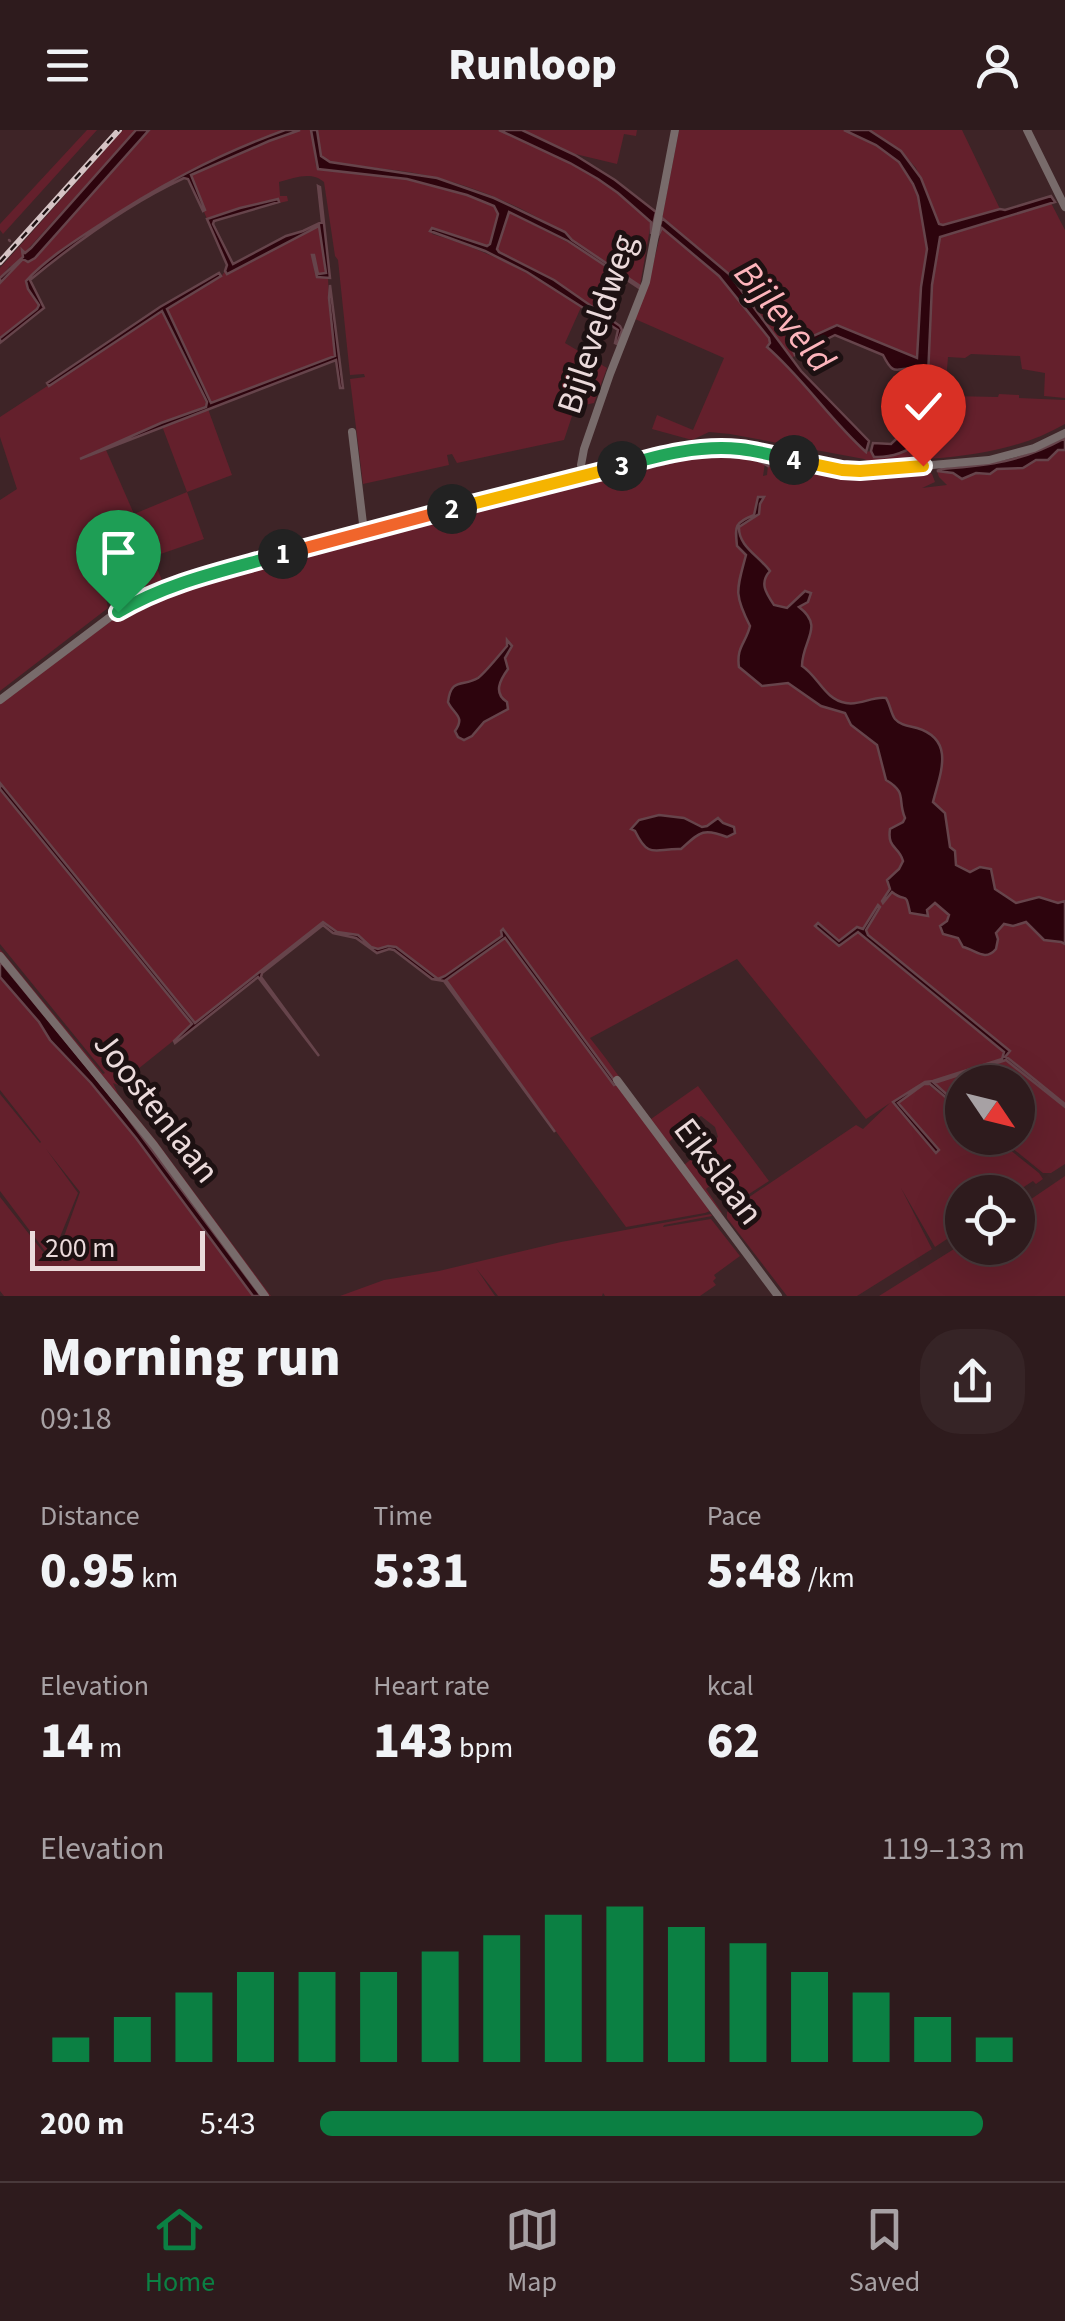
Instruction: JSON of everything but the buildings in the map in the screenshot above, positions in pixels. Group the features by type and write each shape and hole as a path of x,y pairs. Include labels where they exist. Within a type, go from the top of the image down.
{"street":[{"name":"Bijleveldweg","path":"584,476 584,449 646,282 675,130"},
{"path":"1027,130 1065,207"},
{"path":"352,432 364,532"},
{"path":"0,700 118,612 148,595 364,532 664,454 742,449 842,470 989,460 1016,455 1065,433"},
{"name":"Joostenlaan","path":"0,956 154,1145 266,1296"},
{"name":"Eikslaan","path":"617,1080 778,1296"}],"shaded area":[{"path":"87,130 97,130 3,234 0,224"},
{"path":"123,130 136,130 22,259 28,262 35,258 149,130 285,130 186,174 67,247 26,281 40,305 38,309 0,337 0,283 13,269 10,266 0,278 0,268"},
{"path":"136,130 149,130 35,258 28,262 23,259 0,283 0,278 23,257 22,250 25,253 31,248"},
{"path":"285,130 300,130 191,175 205,210 184,178 124,211 66,252 30,280 44,308 0,343 0,338 37,309 39,305 26,281 58,253 163,186"},
{"path":"311,130 316,166 421,182 494,206 498,214 487,247 432,228 432,234 510,264 582,305 565,343 607,368 594,403 575,407 564,440 457,463 452,454 447,455 449,465 363,484 350,379 365,377 350,375 338,260 324,182 308,176 279,182 280,196 287,196 288,201 261,207 279,202 278,199 207,219 190,178 269,140"},
{"path":"311,130 317,130 321,156 330,162 437,178 494,198 565,232 639,288 568,241 509,212 497,249 554,280 620,326 617,344 618,330 527,272 430,231 432,228 487,246 498,214 494,206 407,179 318,169"},
{"path":"317,130 499,130 570,163 618,193 651,222 640,286 611,268 613,271 595,299 600,303 595,309 497,248 508,212 589,253 557,229 498,198 438,178 330,162 321,156"},
{"path":"499,130 522,130 575,155 615,180 656,212 651,234 651,222 598,179"},
{"path":"522,130 637,130 636,136 624,134 617,164 571,153"},
{"path":"679,130 844,130 876,145 899,162 918,196 927,249 917,359 837,325 791,346 795,355 791,359 729,274 662,218"},
{"path":"844,130 869,130 901,151 921,178 939,224 1051,196 1055,202 940,237 932,285 925,428 912,447 886,456 874,457 873,443 891,444 912,424 916,369 893,369 883,355 835,335 795,355 791,346 837,325 917,358 927,249 918,196 899,162 876,145"},
{"path":"869,130 962,130 1000,209 939,224 916,168 901,151"},
{"path":"318,186 330,278 317,277 312,255 318,274 326,273 319,226 227,274 227,265 207,219 278,199 279,202 214,221 233,264 322,222"},
{"path":"1051,203 1065,230 1065,398 1044,396 1045,373 1022,369 1020,356 948,357 946,381 940,381 939,392 944,391 940,418 930,451 933,455 950,396 999,394 1065,400 1065,424 995,450 872,463 730,434 709,432 692,440 652,429 657,415 693,430 724,358 635,319 662,228 719,276 769,338 768,347 853,440 874,457 891,457 915,444 926,422 932,285 940,237"},
{"path":"662,218 729,274 801,371 869,441 866,452 767,347 769,338 719,276 662,228 657,238"},
{"path":"319,226 326,274 318,274 312,256 315,274 328,278 336,356 211,403 167,308 225,271 228,273"},
{"path":"219,273 221,276 167,309 211,403 335,356 330,285 343,388 336,360 80,459 206,407 207,402 162,311 49,386 47,383 160,307"},
{"path":"162,311 207,405 81,460 106,450 134,514 187,492 204,539 152,557 162,580 139,590 130,571 144,564 126,522 134,515 104,531 122,569 102,579 108,608 0,691 0,500 17,489 0,437 0,417"},
{"path":"208,409 232,475 187,492 162,426"},
{"path":"1065,438 1065,450 1023,468 997,469 962,479 937,471 1005,461"},
{"path":"1065,450 1065,1104 1035,1080 1035,1065 1017,1065 1007,1057 984,1065 945,1065 945,1094 935,1081 925,1082 945,1098 945,1155 1016,1155 1043,1179 1036,1184 1035,1175 945,1175 945,1240 935,1247 901,1188 932,1249 857,1296 787,1296 727,1218 727,1212 856,1125 863,1129 890,1103 866,1119 737,959 590,1038 651,1119 698,1086 769,1181 735,1203 717,1180 706,1189 722,1213 708,1208 710,1211 705,1213 626,1227 445,980 505,938 616,1084 503,930 503,935 438,979 396,947 371,947 358,935 337,932 323,922 195,1023 0,783 0,704 116,617 155,596 243,570 693,457 722,456 765,463 763,476 771,463 858,479 913,475 926,469 935,482 922,488 947,485 937,471 953,473 958,478 1014,468","holes":["701,1116 715,1127 718,1137 706,1147 709,1161 700,1164 694,1157 684,1165 669,1142 675,1136 671,1131 682,1129"]},
{"path":"704,453 745,455 853,475 914,475 858,479 771,463 768,466 742,457 693,457 361,539 651,463"},
{"path":"758,497 764,497 759,514 739,527 745,545 770,571 764,584 768,596 774,605 787,608 805,591 811,593 808,602 799,607 807,614 811,628 802,666 839,701 851,704 886,698 897,721 929,733 937,741 942,759 933,802 945,813 956,865 970,872 980,867 991,869 995,889 1016,903 1039,897 1058,903 1065,901 1065,944 1044,940 1026,922 1004,924 996,933 996,949 988,955 980,954 963,947 958,938 943,934 940,926 949,915 935,903 927,910 928,916 910,913 906,899 892,892 883,903 890,889 887,880 903,861 890,840 890,829 905,818 900,793 886,780 877,745 851,725 845,713 821,706 788,683 762,686 739,667 740,650 750,626 739,598 746,555 737,546 736,530 739,523 754,515"},
{"path":"507,640 512,646 505,658 508,669 499,691 508,709 484,722 464,740 455,731 459,718 448,702 452,689 481,675 507,646"},
{"path":"0,783 195,1023 323,922 337,932 358,935 371,947 396,947 438,979 502,936 503,929 617,1084 505,938 446,980 555,1132 444,981 432,979 394,950 377,953 356,938 333,933 323,925 261,977 319,1056 258,977 175,1043 192,1024 0,789"},
{"path":"0,789 193,1025 118,1085 113,1083 271,1296 261,1296 0,954 0,949 105,1073 0,944"},
{"path":"659,815 684,818 702,827 718,818 734,827 735,833 727,837 706,832 681,849 649,849 631,829 639,820"},
{"path":"878,905 866,930 868,935 1010,1051 1005,1057 1017,1065 1006,1060 983,1065 1002,1059 1004,1052 858,932 839,946 815,926 818,923 839,941 857,927 863,929"},
{"path":"0,961 119,1106 261,1296 253,1296 136,1138 0,977"},
{"path":"0,976 136,1138 253,1296 4,1296 0,1291 0,1197 51,1262 57,1256 80,1192 46,1149 78,1193 51,1259 0,1191 0,1094 41,1142 0,1090"},
{"path":"945,1077 934,1083 945,1097 930,1084 924,1084 898,1103 939,1150 936,1153 893,1102 925,1082"},
{"path":"1035,1080 1065,1104 1035,1083"},
{"path":"1035,1083 1065,1107 1065,1164 1051,1173 1043,1173 1021,1155 1035,1155"},
{"path":"1065,1176 1065,1296 879,1296 945,1255 945,1265 1035,1265 1035,1196"},
{"path":"711,1214 663,1227 711,1219 740,1256 714,1275 716,1285 700,1296 498,1296 476,1268 495,1296 340,1296 384,1280"}],"railway":[{"path":"0,262 119,130"}],"route":[{"path":"118,612 148,595 197,578 664,454 742,449 842,470 923,466"}],"water label":[{"name":"Bijleveld","path":"785,316"}]}
